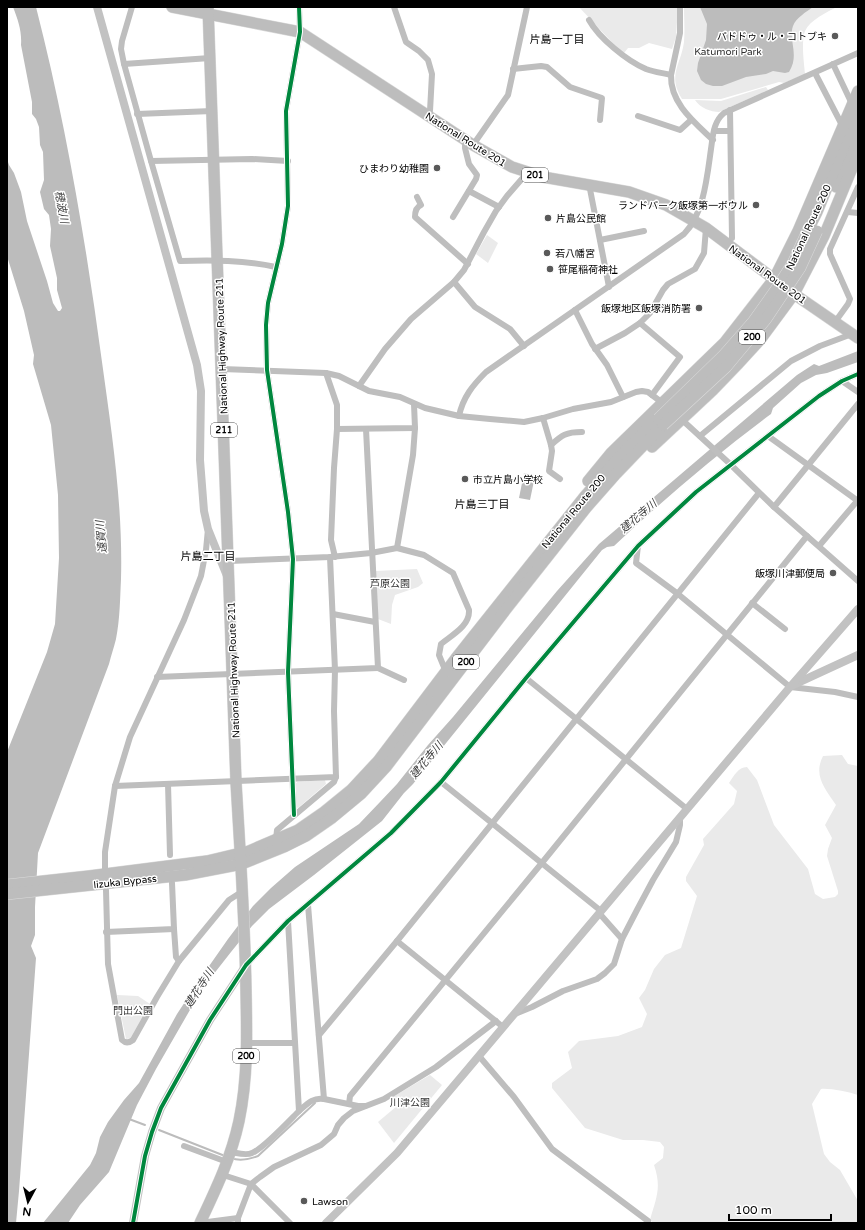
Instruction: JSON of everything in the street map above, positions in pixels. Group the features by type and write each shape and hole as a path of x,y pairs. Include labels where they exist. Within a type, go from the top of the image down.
{"highway":[{"name":"National Route 201","path":"172,7 208,11 300,32 499,161 527,172 555,180 615,188 639,194 666,205 706,228 794,294 856,335"},
{"name":"National Highway Route 211","path":"208,11 236,782 241,859"},
{"path":"456,658 502,589 563,510 611,453 724,342 774,279 798,231 843,127 855,108 858,91"},
{"name":"National Route 200","path":"813,230 817,212 855,108"},
{"name":"National Route 200","path":"241,859 250,851 298,830 324,812 351,790 378,761 456,658 585,496 620,456 726,367 780,300 800,268 813,230 858,134"},
{"path":"507,608 521,601 617,482 681,419 713,390 760,340 794,294 824,236 858,154"},
{"name":"National Route 200","path":"241,859 284,847 306,836 332,818 361,794 386,767 507,608 586,508 661,422"},
{"name":"Iizuka Bypass","path":"7,894 207,861 241,859"},
{"name":"200","path":"200,1223 223,1175 229,1157 243,1098 246,1073 246,960 244,893 241,859"},
{"name":"Iizuka Bypass","path":"7,885 89,881"}],"street":[{"path":"97,7 197,365 201,391 200,460 202,494 208,529 230,584"},
{"path":"132,7 122,41 121,50 137,114 180,261 245,261 276,267"},
{"path":"294,815 288,672 293,559 288,512 267,370 268,303 282,244 288,206 286,111 300,32 299,7"},
{"path":"394,7 406,42 419,51 428,60 432,74 430,111 428,115"},
{"path":"452,217 469,191 477,175 469,164 465,148 508,95 527,7"},
{"path":"680,7 680,33 671,75 672,91 679,104 691,120 713,140"},
{"path":"589,20 593,27 622,55 648,70 671,75"},
{"path":"459,416 461,406 467,395 475,383 486,372 684,234 697,217 707,177 714,130 718,118 730,110 858,53"},
{"path":"124,64 210,58"},
{"path":"833,64 855,108"},
{"path":"513,69 541,66 547,67 570,88 602,98 600,120"},
{"path":"815,73 843,127"},
{"path":"730,110 732,238"},
{"path":"137,114 212,111"},
{"path":"638,116 680,130 691,120"},
{"path":"714,130 730,131"},
{"path":"151,161 252,159 288,161"},
{"path":"359,386 385,349 411,319 454,282 464,270 499,207 527,172"},
{"path":"588,184 609,287"},
{"path":"835,322 850,299 830,254 830,249 858,187"},
{"path":"469,191 499,207"},
{"path":"417,197 421,205 418,206 415,216 468,264"},
{"path":"848,212 858,213"},
{"path":"595,349 640,323 650,313 668,284 695,269 704,253 706,228"},
{"path":"600,240 644,231"},
{"path":"454,282 475,307 510,329 524,346"},
{"path":"575,310 595,349 607,365 623,397"},
{"path":"640,323 680,357 652,395"},
{"path":"701,437 791,361 820,346 856,335"},
{"path":"222,369 326,372 339,376 369,391 400,397 425,408 459,416 524,422 573,409 610,402 642,391 652,395 663,403 730,464 774,507 858,581"},
{"path":"276,840 277,830 334,782 336,778 333,557 331,540 337,405 326,372"},
{"path":"133,1223 145,1156 161,1108 210,1020 246,960 288,921 391,833 441,782 526,678 638,546 696,492 730,464 819,396 842,381 858,374"},
{"path":"842,381 858,392"},
{"path":"397,548 413,455 415,428 414,404"},
{"path":"774,507 858,404"},
{"path":"543,418 552,451 549,471 560,479"},
{"path":"337,429 415,428"},
{"path":"366,429 378,668"},
{"path":"551,445 567,433 582,432"},
{"path":"768,436 858,501 819,546"},
{"path":"319,1035 493,823 576,718 759,493"},
{"path":"105,869 105,852 114,786 130,737 184,620 201,576 208,529"},
{"path":"349,1104 350,1096 541,864 806,536"},
{"path":"638,546 636,563 678,594 790,687 835,692 858,697"},
{"path":"229,561 333,557 372,553 397,548 424,555 453,573 466,599 469,610 470,616 460,630 441,644 438,655 446,672"},
{"path":"752,603 785,629"},
{"path":"326,1223 396,1153 790,687 858,609"},
{"path":"333,614 375,622"},
{"path":"790,687 858,655"},
{"path":"157,677 378,668 404,680"},
{"path":"526,678 687,809"},
{"path":"114,786 336,778"},
{"path":"441,782 600,912 622,939"},
{"path":"168,784 170,855"},
{"path":"514,1015 563,991 597,979 614,964 622,939 653,880 676,842 680,818"},
{"path":"172,883 176,957 179,961"},
{"path":"106,890 108,964 122,1040 124,1042 133,1040 179,961 229,900 244,893"},
{"path":"308,905 324,1099"},
{"path":"288,921 299,1111"},
{"path":"106,932 174,929"},
{"path":"397,941 503,1027"},
{"path":"200,1223 238,1221 251,1184 274,1167 321,1145 334,1134 338,1125 344,1118 354,1111 384,1099 436,1067 496,1021"},
{"path":"247,1043 295,1043"},
{"path":"479,1056 514,1097 552,1149 648,1221"},
{"path":"184,1146 229,1157 253,1153 312,1100 324,1099 358,1106 369,1105"},
{"path":"223,1175 251,1184 290,1223"}],"green space":[{"name":"Katumori Park","path":"579,7 678,7 676,37 672,49 649,43 639,48 628,48 624,53 622,53"},
{"name":"Katumori Park","path":"684,7 837,7 811,23 805,31 803,46 805,74 784,83 779,82 721,99 682,99 678,91 675,76 684,42"},
{"path":"766,87 768,90 719,112 706,109 695,100 721,101"},
{"path":"487,235 498,243 488,263 476,254"},
{"name":"芦原公園","path":"417,569 423,583 418,587 395,595 392,605 391,624 378,619 375,571"},
{"path":"842,755 848,764 858,766 858,1095 839,1090 821,1089 812,1104 824,1154 830,1162 840,1170 858,1201 858,1223 653,1223 650,1220 658,1187 658,1180 654,1165 663,1158 664,1147 660,1142 623,1140 585,1128 552,1088 552,1083 572,1068 568,1052 579,1041 618,1036 642,1027 647,1014 639,998 645,990 654,969 665,955 681,948 697,896 686,881 686,877 704,845 703,839 734,804 737,791 729,783 736,772 744,767 747,767 757,780 774,825 808,869 815,894 823,899 835,897 838,894 827,856 832,838 825,825 836,805 824,787 819,770 823,756"},
{"path":"325,780 326,784 298,808 296,807 295,785 297,782"},
{"name":"門出公園","path":"117,995 138,996 150,1004 132,1038 126,1039"},
{"name":"川津公園","path":"430,1075 442,1085 394,1143 378,1122 397,1106 391,1098"}],"water":[{"path":"13,7 36,7 66,139 96,317 116,470 119,497 121,579 118,624 109,664 38,853 35,935 31,946 36,958 19,1191 16,1223 7,1223 7,752 47,652 55,624 59,558 58,495 51,425 33,364 34,355 24,311 7,256 7,159 21,192 27,221 53,303 58,311 62,308 57,290 57,278 50,246 51,229 49,215 44,209 40,192 44,180 43,152 40,145 39,127 32,114 32,102 21,45 20,30"},
{"name":"Katumori Park","path":"700,7 813,7 804,13 794,23 792,37 794,60 789,72 785,73 773,71 766,74 746,77 722,86 713,86 706,84 701,80 697,71 698,63 706,40 707,24"},
{"name":"建花寺川","path":"858,351 858,362 827,373 816,375 801,383 773,408 771,414 730,445 652,511 614,546 607,547 602,550 382,821 269,909 252,926 202,989 137,1105 109,1172 80,1205 68,1223 43,1223 90,1165 96,1153 100,1137 108,1122 139,1083 177,1014 228,939 253,906 295,867 359,824 397,784 557,591 599,544 797,375 814,364 819,366"},
{"path":"524,473 535,476 530,500 519,498"}],"waterway":[{"path":"231,1158 244,1159 258,1156 315,1103"},
{"path":"129,1119 145,1125"},
{"path":"159,1130 225,1156"}],"cycle path":[{"path":"294,815 288,672 293,559 288,512 267,370 266,325 268,303 282,244 288,206 286,111 300,32 299,7"},
{"path":"133,1223 145,1156 161,1108 210,1020 246,965 288,921 391,833 441,782 526,678 638,546 696,492 819,396 842,381 858,374"}],"place":[{"name":"パドドゥ・ル・コトブキ","path":"835,36"},
{"name":"ひまわり幼稚園","path":"437,168"},
{"name":"ランドパーク飯塚第一ボウル","path":"756,205"},
{"name":"片島公民館","path":"548,218"},
{"name":"若八幡宮","path":"547,253"},
{"name":"笹尾稲荷神社","path":"550,269"},
{"name":"飯塚地区飯塚消防署","path":"699,308"},
{"name":"市立片島小学校","path":"465,479"},
{"name":"飯塚川津郵便局","path":"833,573"},
{"name":"Lawson","path":"304,1201"}],"district":[{"name":"片島一丁目","path":"557,39"},
{"name":"片島三丁目","path":"482,504"},
{"name":"片島二丁目","path":"208,556"}],"water label":[{"name":"穂波川","path":"62,207"},
{"name":"遠賀川","path":"101,537"}]}
